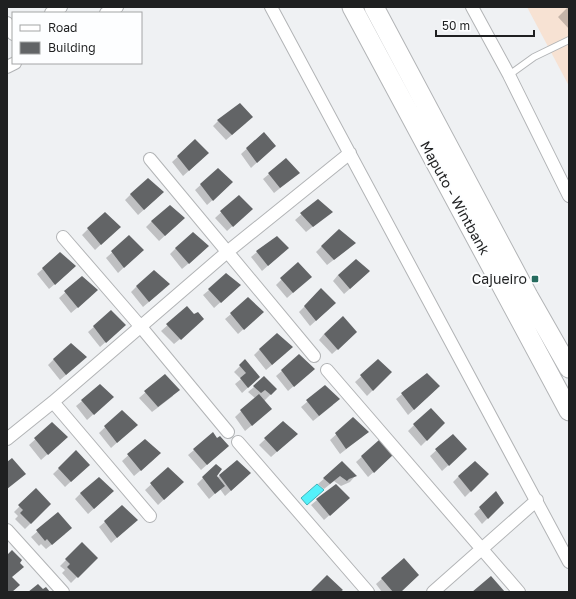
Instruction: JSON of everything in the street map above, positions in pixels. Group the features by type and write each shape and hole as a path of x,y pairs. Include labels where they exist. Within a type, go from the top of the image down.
{"highway":[{"name":"Maputo - Wintbank","path":"352,7 569,411"},
{"name":"Maputo - Wintbank","path":"374,7 521,282 569,368"}],"street":[{"path":"108,12 117,7"},
{"path":"271,7 569,562"},
{"path":"472,7 509,75 569,196"},
{"path":"7,22 12,32"},
{"path":"7,439 53,402 226,253 350,153"},
{"path":"150,159 226,253 314,356"},
{"path":"63,237 141,327 228,432"},
{"path":"327,370 519,592"},
{"path":"53,402 150,516"},
{"path":"238,442 368,592"},
{"path":"433,592 537,500"},
{"path":"7,530 63,592"}],"lane":[{"path":"509,75 534,57 569,40"}],"shaded area":[{"path":"527,7 569,7 569,86"}],"water":[{"path":"317,484 324,490 307,505 301,498"}],"building":[{"path":"240,103 253,117 232,135 217,120"},
{"path":"264,132 276,146 257,163 246,148"},
{"path":"195,139 209,153 189,171 177,156"},
{"path":"286,158 300,173 280,188 268,173"},
{"path":"218,168 233,182 213,201 200,184"},
{"path":"148,178 164,192 144,210 130,194"},
{"path":"239,195 253,209 233,227 220,211"},
{"path":"318,199 333,212 313,227 300,213"},
{"path":"170,205 185,218 165,236 151,221"},
{"path":"105,212 121,227 101,245 87,228"},
{"path":"339,229 356,243 334,260 321,246"},
{"path":"193,232 209,246 189,264 175,248"},
{"path":"129,235 144,250 124,268 111,251"},
{"path":"277,236 289,248 268,266 256,251"},
{"path":"60,252 76,266 55,285 42,268"},
{"path":"356,259 370,271 350,289 338,275"},
{"path":"298,262 312,277 293,293 280,278"},
{"path":"154,270 170,284 149,302 136,286"},
{"path":"226,273 241,285 221,303 208,289"},
{"path":"82,276 98,290 78,308 64,291"},
{"path":"321,288 336,303 316,321 304,306"},
{"path":"248,297 264,312 244,330 230,313"},
{"path":"187,306 194,314 198,312 204,319 181,340 166,324"},
{"path":"111,310 126,325 106,343 93,326"},
{"path":"343,316 357,332 338,350 324,334"},
{"path":"277,333 293,347 272,365 259,349"},
{"path":"71,343 87,357 66,375 53,359"},
{"path":"299,354 315,369 294,387 281,370"},
{"path":"245,359 260,377 248,388 240,378 246,373 239,365"},
{"path":"378,359 392,372 373,391 360,375"},
{"path":"427,373 440,386 414,410 401,393"},
{"path":"165,374 180,390 158,407 144,391"},
{"path":"264,376 277,389 271,395 265,390 261,393 253,386"},
{"path":"100,384 114,397 94,415 81,400"},
{"path":"325,385 340,399 319,416 306,400"},
{"path":"259,394 272,409 252,426 240,410"},
{"path":"431,408 445,423 427,441 413,424"},
{"path":"122,410 138,425 117,443 104,426"},
{"path":"353,417 369,432 346,449 335,433"},
{"path":"283,421 298,434 277,452 264,438"},
{"path":"52,422 68,437 48,455 34,438"},
{"path":"213,432 217,438 220,436 229,446 207,465 193,449"},
{"path":"453,434 467,449 449,466 435,449"},
{"path":"145,439 161,453 141,471 127,454"},
{"path":"379,440 394,454 374,473 361,456"},
{"path":"76,450 90,465 71,482 58,468"},
{"path":"12,458 26,474 7,489 7,462"},
{"path":"237,460 251,473 231,491 219,475"},
{"path":"342,461 357,476 347,481 340,476 330,484 323,478"},
{"path":"475,461 489,474 471,492 458,476"},
{"path":"216,464 222,469 217,476 225,486 215,494 202,477"},
{"path":"168,467 184,482 164,500 150,483"},
{"path":"99,477 114,491 94,509 80,493"},
{"path":"336,484 350,498 330,516 316,499"},
{"path":"36,488 51,504 31,524 20,513 23,510 18,505"},
{"path":"496,491 504,503 488,519 479,507"},
{"path":"122,505 138,520 117,538 104,521"},
{"path":"58,512 72,528 52,545 47,539 45,541 36,530"},
{"path":"82,542 98,558 78,578 67,567 70,564 65,559"},
{"path":"12,550 22,560 20,563 24,567 12,577 20,585 12,592 7,592 7,555"},
{"path":"404,558 419,575 401,592 393,592 381,578"},
{"path":"327,575 343,590 340,592 310,592"},
{"path":"491,576 505,592 472,592"},
{"path":"38,584 43,589 46,587 50,592 28,592"}],"place":[{"name":"Cajueiro","path":"535,279"}]}
